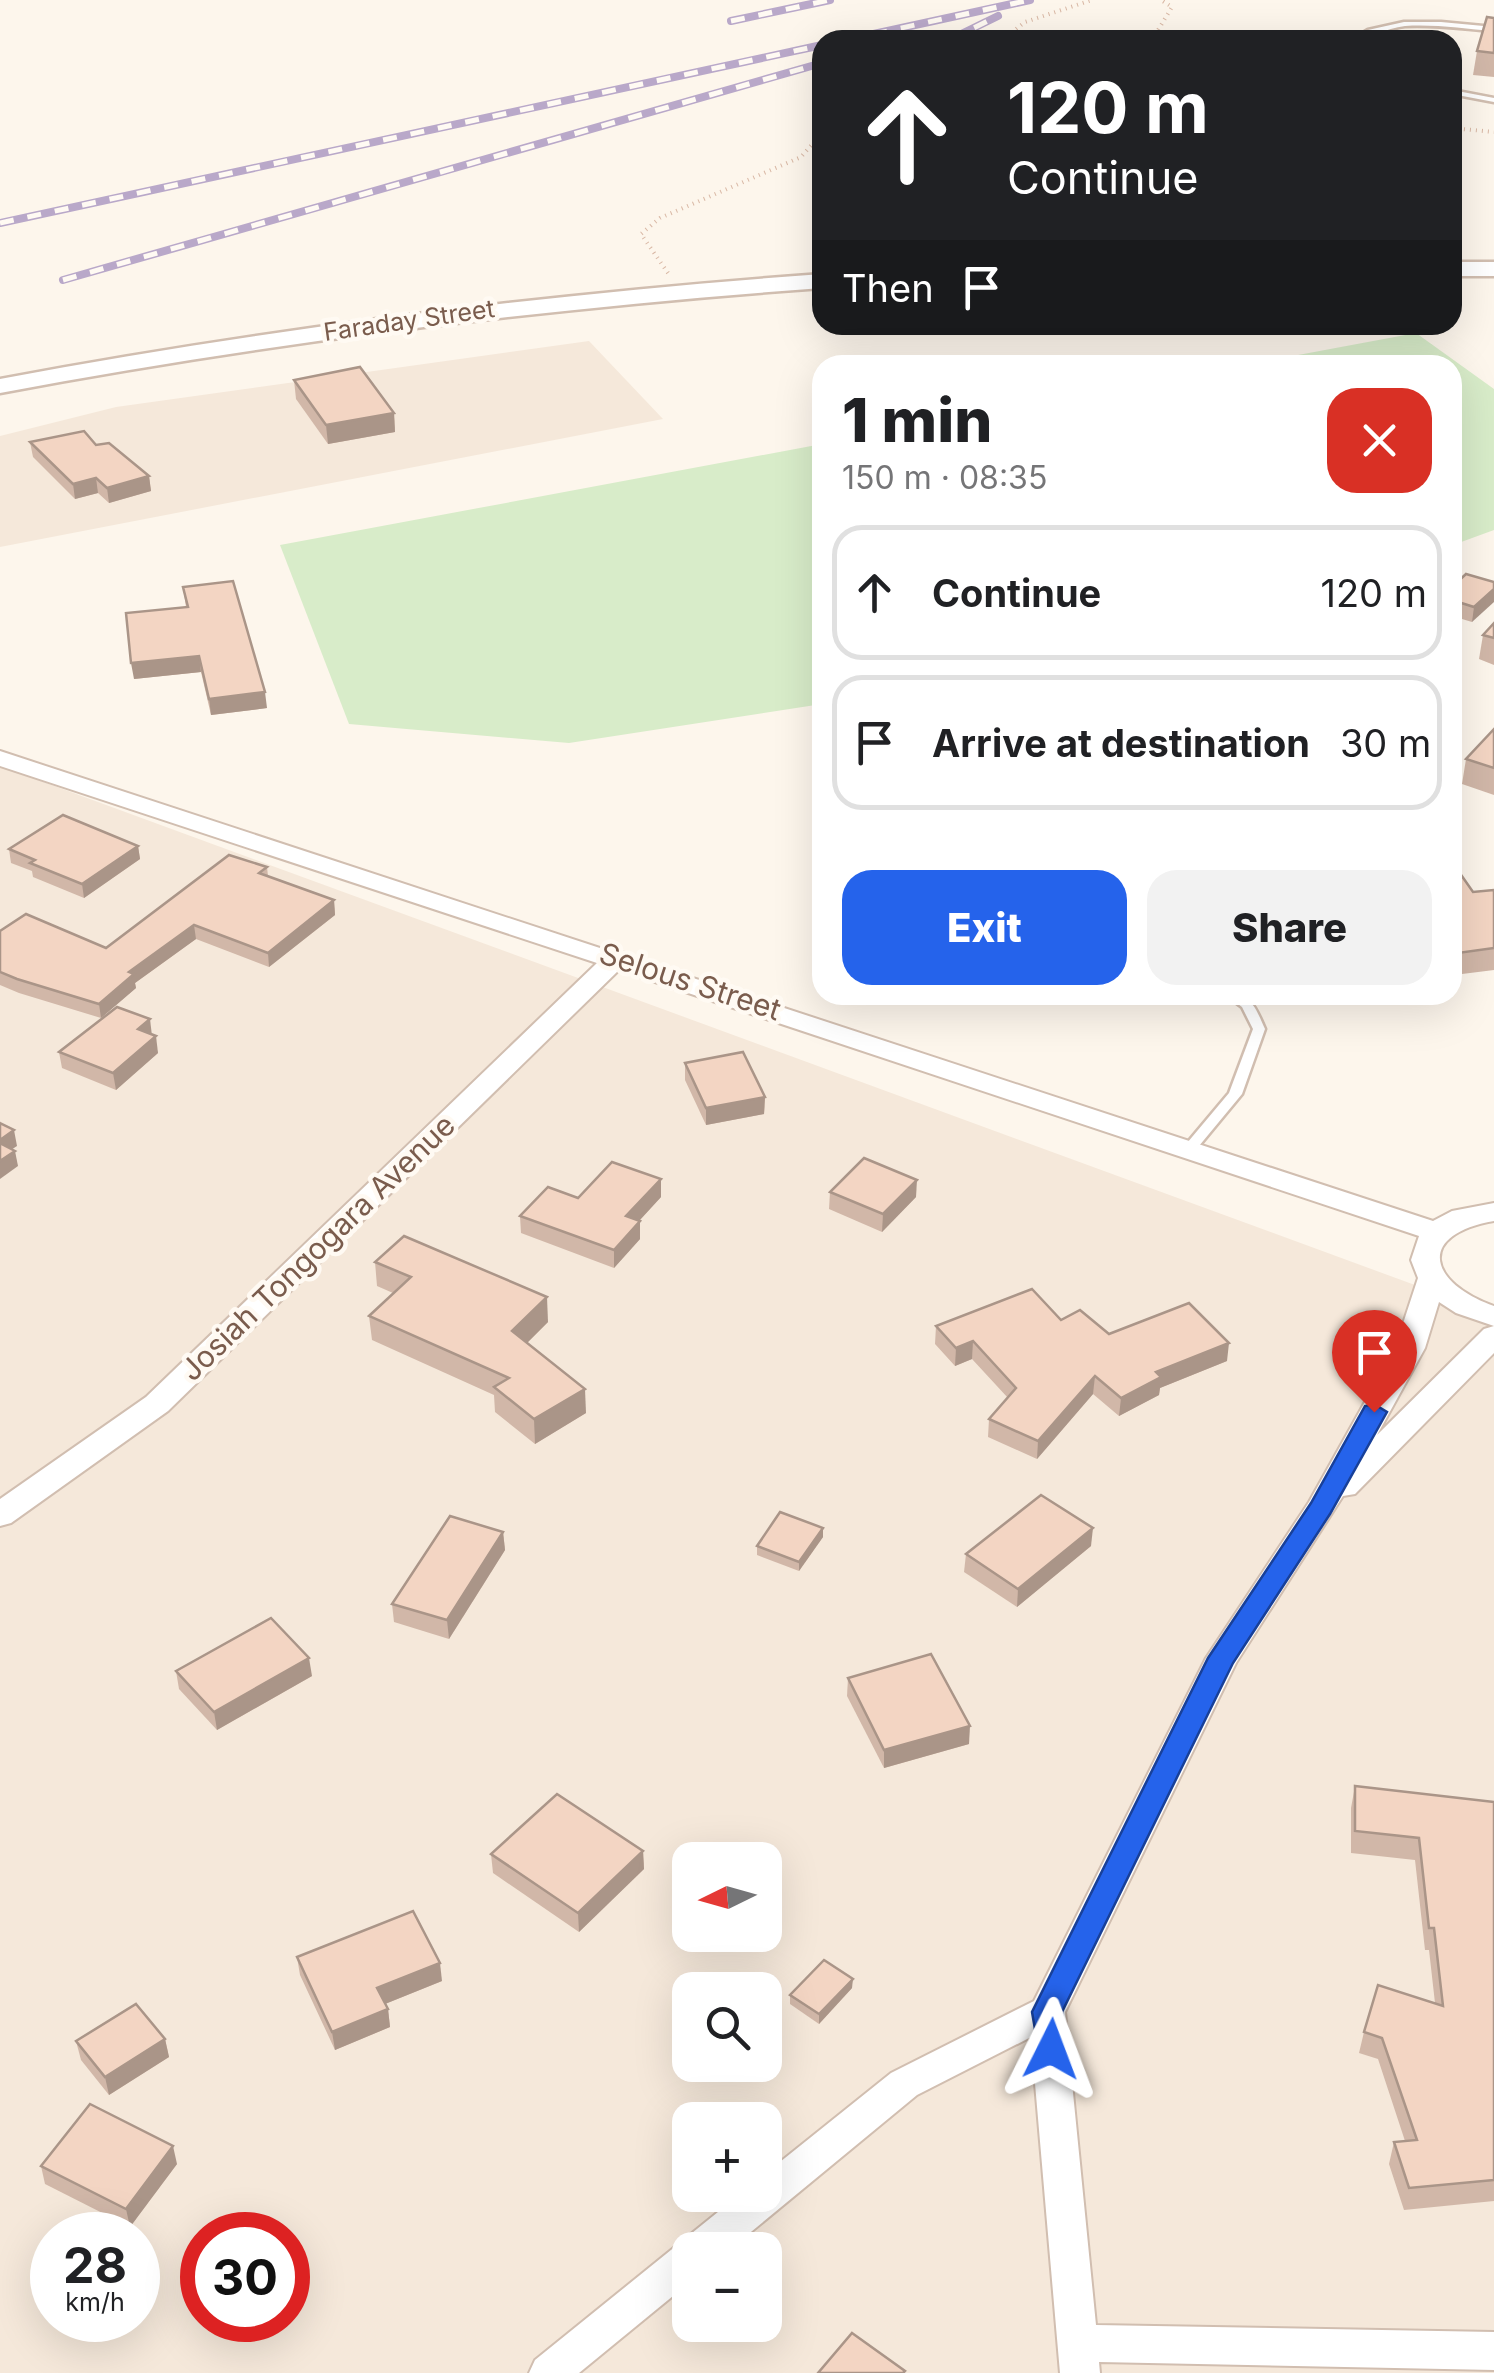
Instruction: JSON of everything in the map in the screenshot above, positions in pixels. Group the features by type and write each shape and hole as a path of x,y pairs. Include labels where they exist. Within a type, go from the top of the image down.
{"street":[{"path":"1462,269 1494,269"},
{"name":"Faraday Street","path":"0,386 272,338 497,308 812,281"},
{"name":"Selous Street","path":"0,758 617,958 1434,1231"},
{"name":"Josiah Tongogara Avenue","path":"0,1514 157,1404 617,958"},
{"path":"1494,1212 1461,1217 1434,1231 1425,1247 1426,1266 1432,1278 1454,1300 1494,1316"},
{"path":"1432,1278 1410,1348 1321,1508 1222,1658 1047,2012 1079,2358 1494,2351"},
{"path":"1321,1508 1494,1336"},
{"path":"722,2232 904,2084 1047,2012"},
{"path":"549,2373 672,2273"}],"lane":[{"path":"1370,30 1418,24 1494,29"},
{"path":"1462,94 1494,100"},
{"path":"1189,1149 1235,1094 1258,1029 1245,1005"}],"path":[{"path":"1015,30 1025,22 1092,0"},
{"path":"1158,30 1172,7 1161,0"},
{"path":"1462,129 1494,132"},
{"path":"680,290 641,234 660,218 801,157 812,145"}],"shaded area":[{"path":"589,341 663,419 0,547 0,436 116,407"},
{"path":"0,766 1494,1314 1494,2373 0,2373"}],"green space":[{"path":"1419,335 1447,355 1298,355"},
{"path":"1462,366 1494,389 1494,530 1462,542"},
{"path":"812,446 812,706 569,743 349,724 280,545"}],"building":[{"path":"1487,17 1494,18 1494,53 1477,51"},
{"path":"360,367 394,413 326,425 294,380"},
{"path":"84,431 96,445 109,443 149,476 107,488 96,478 73,484 30,442"},
{"path":"1466,574 1494,582 1494,589 1474,607 1462,603 1462,578"},
{"path":"233,581 265,692 209,699 199,656 131,663 126,613 188,607 183,587"},
{"path":"1494,623 1494,638 1483,635"},
{"path":"1494,729 1494,768 1466,759"},
{"path":"63,815 138,846 82,884 30,863 35,860 9,849"},
{"path":"229,855 267,867 259,873 334,900 268,953 194,925 129,972 134,974 99,1004 0,972 0,931 26,914 106,948"},
{"path":"1462,876 1473,892 1494,890 1494,948 1462,952"},
{"path":"117,1007 150,1019 138,1029 156,1036 113,1073 59,1052"},
{"path":"743,1052 765,1097 706,1108 685,1063"},
{"path":"0,1123 14,1130 0,1140"},
{"path":"0,1143 15,1151 0,1161"},
{"path":"864,1158 917,1180 883,1214 830,1192"},
{"path":"612,1162 661,1179 626,1216 640,1221 614,1250 520,1216 548,1187 578,1198"},
{"path":"404,1236 547,1297 512,1331 585,1389 534,1419 494,1387 509,1378 369,1316 411,1277 375,1262"},
{"path":"1032,1289 1061,1320 1080,1310 1109,1334 1189,1303 1229,1343 1156,1372 1161,1377 1121,1398 1095,1376 1038,1441 989,1419 1016,1388 973,1341 956,1348 936,1326"},
{"path":"1041,1495 1093,1528 1018,1589 966,1554"},
{"path":"780,1512 823,1528 799,1562 757,1546"},
{"path":"450,1516 503,1532 447,1620 392,1604"},
{"path":"271,1618 309,1658 214,1712 176,1671"},
{"path":"931,1654 970,1726 884,1750 848,1678"},
{"path":"1355,1786 1494,1802 1494,2180 1409,2188 1394,2142 1417,2140 1382,2038 1364,2032 1378,1985 1443,2006 1434,1928 1429,1928 1419,1838 1355,1831"},
{"path":"557,1794 643,1851 578,1913 491,1854"},
{"path":"413,1911 440,1963 377,1988 388,2009 332,2032 297,1957"},
{"path":"824,1960 853,1979 819,2014 790,1995"},
{"path":"136,2004 165,2039 105,2077 76,2041"},
{"path":"90,2104 173,2146 126,2209 41,2166"},
{"path":"852,2333 905,2371 818,2373"}],"railway":[{"path":"731,21 830,0"},
{"path":"892,30 1030,0"},
{"path":"969,30 998,16"},
{"path":"0,223 812,47"},
{"path":"63,280 812,66"}],"route":[{"path":"1051,2049 1047,2012 1222,1658 1321,1508 1374,1412"}]}
